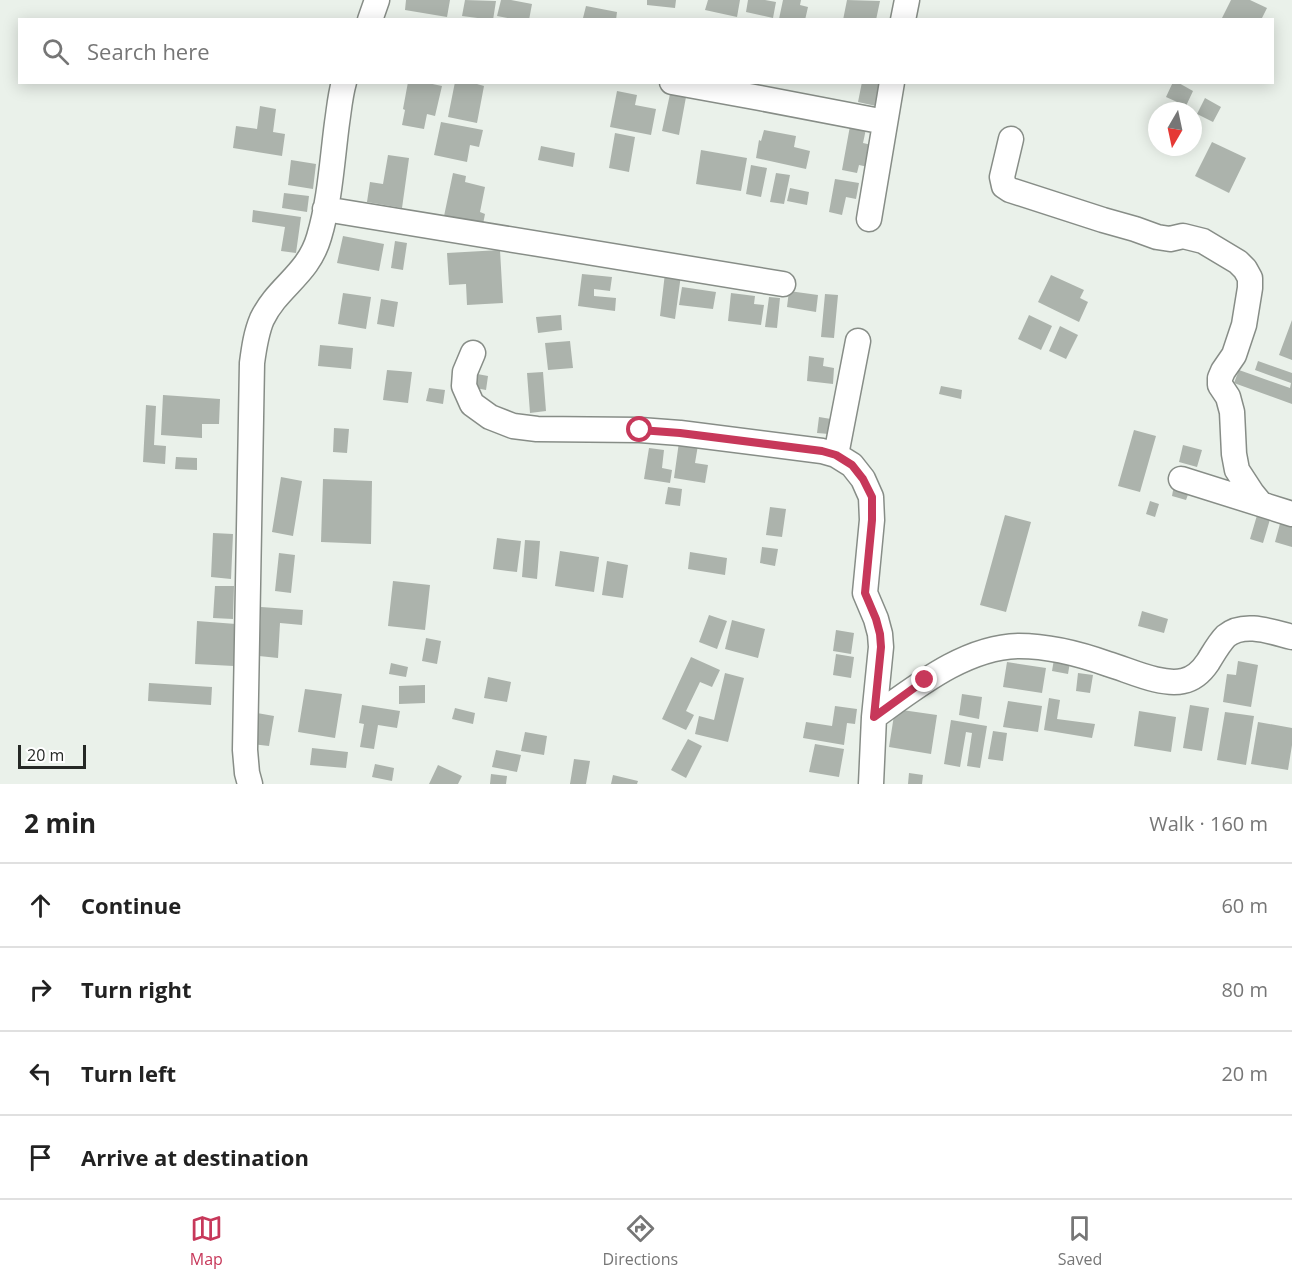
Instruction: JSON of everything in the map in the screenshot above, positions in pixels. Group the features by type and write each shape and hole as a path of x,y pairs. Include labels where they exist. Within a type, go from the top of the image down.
{"street":[{"path":"903,18 907,0"},
{"path":"250,784 244,750 252,363 262,318 312,257 319,237 344,84"},
{"path":"683,84 885,122"},
{"path":"869,219 892,84"},
{"path":"1011,139 1002,177 1004,186 1010,190 1157,237 1170,239 1183,236 1203,241 1238,262 1245,269 1250,278 1250,288 1244,326 1234,355 1220,378 1220,385 1228,397 1232,412 1237,470 1261,504"},
{"path":"325,209 783,284"},
{"path":"836,455 858,341"},
{"path":"472,354 465,372 464,386 472,404 490,417 513,426 537,429 640,430 680,433 822,451 836,455 852,465 863,479 872,497 865,593 876,619 881,647 874,717 871,784"},
{"path":"1181,479 1292,514"},
{"path":"874,717 925,680 951,666 992,650 1037,646 1096,660 1158,680 1173,682 1185,681 1195,676 1204,668 1225,637 1234,631 1268,630 1292,637"}],"building":[{"path":"406,0 450,0 447,17 405,10"},
{"path":"465,0 496,1 493,18 462,16"},
{"path":"501,0 532,4 529,18 497,16"},
{"path":"647,0 676,0 675,8 647,5"},
{"path":"708,0 740,0 737,17 705,10"},
{"path":"748,0 776,2 773,18 746,12"},
{"path":"783,0 801,0 800,5 808,7 805,18 779,18"},
{"path":"847,0 880,1 876,18 843,18"},
{"path":"1231,0 1250,0 1267,8 1262,18 1222,18"},
{"path":"586,6 617,12 616,18 583,18"},
{"path":"408,84 442,86 435,116 427,114 424,129 402,125 405,110 403,109"},
{"path":"455,84 484,86 477,123 448,117"},
{"path":"862,84 880,84 876,106 858,102"},
{"path":"1172,84 1181,84 1193,91 1188,102 1177,102 1166,97"},
{"path":"617,91 637,95 635,105 656,109 651,135 610,127"},
{"path":"670,94 686,97 679,135 662,131"},
{"path":"1205,98 1221,107 1213,122 1202,116 1202,104"},
{"path":"260,106 276,109 273,132 285,134 282,156 233,148 236,126 257,129"},
{"path":"441,122 483,130 479,147 470,145 467,162 434,155"},
{"path":"850,126 866,129 863,143 872,145 868,167 859,165 857,173 842,170"},
{"path":"764,130 796,136 794,147 810,151 806,169 756,158 759,140 761,141"},
{"path":"615,133 635,137 629,172 609,168"},
{"path":"1212,142 1246,158 1229,193 1195,176"},
{"path":"541,146 575,153 573,167 538,160"},
{"path":"701,150 747,158 741,191 696,184"},
{"path":"388,155 409,158 402,208 367,202 370,182 383,184"},
{"path":"291,160 316,164 313,189 288,185"},
{"path":"751,165 767,168 761,197 746,194"},
{"path":"453,173 466,176 465,182 485,187 480,212 485,214 482,229 443,221"},
{"path":"776,173 790,175 784,204 770,202"},
{"path":"835,179 859,183 856,199 846,197 842,215 829,212"},
{"path":"790,188 809,192 807,205 787,201"},
{"path":"284,193 309,196 307,212 282,208"},
{"path":"253,210 301,217 296,253 281,251 285,227 252,222"},
{"path":"343,236 384,244 379,271 337,263"},
{"path":"395,241 407,243 403,270 391,268"},
{"path":"500,250 503,303 467,305 466,284 449,285 447,253"},
{"path":"665,273 681,275 675,319 660,316"},
{"path":"582,274 612,277 610,291 594,289 594,296 616,298 615,311 578,306"},
{"path":"1051,275 1084,290 1080,298 1088,302 1079,322 1038,302"},
{"path":"682,287 716,292 713,309 679,305"},
{"path":"789,291 818,295 816,312 787,307"},
{"path":"343,293 371,297 366,329 338,324"},
{"path":"731,293 755,296 754,304 764,305 761,325 728,321"},
{"path":"825,294 838,295 834,338 821,337"},
{"path":"769,297 780,298 777,328 765,327"},
{"path":"381,299 398,302 394,327 377,324"},
{"path":"561,315 562,330 538,333 536,317"},
{"path":"1029,315 1052,326 1041,350 1018,339"},
{"path":"1292,320 1292,360 1279,355"},
{"path":"1060,326 1078,335 1066,359 1049,351"},
{"path":"570,341 573,368 548,370 545,343"},
{"path":"320,345 353,348 351,369 318,366"},
{"path":"809,356 824,358 823,366 834,368 833,384 807,381"},
{"path":"1258,361 1292,373 1292,404 1234,383 1239,370 1290,388 1291,383 1255,370"},
{"path":"387,370 412,372 408,403 383,400"},
{"path":"543,372 546,411 530,413 527,373"},
{"path":"472,373 488,376 486,390 470,387"},
{"path":"941,386 962,390 961,399 939,394"},
{"path":"429,388 445,390 443,404 426,401"},
{"path":"163,395 220,399 219,424 202,424 202,438 161,435"},
{"path":"146,405 156,406 154,445 166,446 165,464 143,462"},
{"path":"819,417 831,419 829,434 817,433"},
{"path":"334,428 349,429 347,453 333,452"},
{"path":"1134,430 1156,436 1140,492 1118,486"},
{"path":"679,442 698,445 695,463 708,465 705,483 674,478"},
{"path":"1183,445 1202,450 1197,467 1179,462"},
{"path":"649,448 664,450 662,468 672,470 670,483 644,479"},
{"path":"176,457 197,458 197,470 175,469"},
{"path":"281,477 302,481 293,536 272,532"},
{"path":"323,479 372,481 371,544 321,542"},
{"path":"1174,485 1190,489 1186,500 1172,496"},
{"path":"668,487 682,489 680,506 665,504"},
{"path":"1150,501 1159,504 1155,517 1146,514"},
{"path":"770,507 786,509 782,537 766,535"},
{"path":"1258,512 1271,516 1263,543 1250,539"},
{"path":"1005,515 1031,522 1006,612 980,605"},
{"path":"1281,520 1292,523 1292,547 1275,542"},
{"path":"213,533 233,534 231,579 211,577"},
{"path":"497,538 521,541 517,572 493,569"},
{"path":"525,540 540,541 537,579 522,577"},
{"path":"762,547 778,549 775,566 760,563"},
{"path":"560,551 599,557 594,592 555,586"},
{"path":"690,552 727,558 725,575 688,569"},
{"path":"279,553 295,555 291,593 275,591"},
{"path":"607,561 628,565 623,598 602,595"},
{"path":"393,581 430,585 425,630 388,626"},
{"path":"215,586 234,586 233,619 213,618"},
{"path":"261,607 303,610 302,625 280,623 278,658 259,656"},
{"path":"1142,611 1168,619 1164,633 1138,626"},
{"path":"709,615 727,621 717,649 699,642"},
{"path":"732,620 765,629 758,658 725,649"},
{"path":"197,621 236,624 234,666 195,664"},
{"path":"836,630 854,633 851,654 833,651"},
{"path":"426,638 441,641 437,664 422,661"},
{"path":"836,654 854,657 851,678 833,675"},
{"path":"691,657 720,670 712,687 700,682 686,711 694,715 686,730 662,719"},
{"path":"1054,659 1070,662 1068,674 1052,671"},
{"path":"1238,661 1258,665 1251,707 1223,702 1227,674 1236,675"},
{"path":"1007,662 1046,668 1042,693 1003,687"},
{"path":"391,663 408,667 406,677 389,674"},
{"path":"725,673 744,678 728,742 695,734 699,716 714,720"},
{"path":"1078,673 1093,675 1090,693 1076,691"},
{"path":"488,677 511,682 507,702 484,698"},
{"path":"149,683 212,687 211,705 148,701"},
{"path":"425,685 425,703 399,704 399,686"},
{"path":"305,689 342,694 335,738 298,732"},
{"path":"962,694 982,697 979,719 959,715"},
{"path":"1049,698 1060,700 1057,719 1095,724 1092,738 1044,730"},
{"path":"1008,701 1042,706 1038,732 1003,727"},
{"path":"362,705 400,711 397,728 378,725 374,749 360,747 364,724 359,723"},
{"path":"1190,705 1209,708 1202,751 1183,748"},
{"path":"835,706 857,709 855,724 847,723 844,745 803,738 806,722 832,726"},
{"path":"455,708 475,713 473,724 452,719"},
{"path":"895,709 937,715 931,754 889,747"},
{"path":"1139,711 1176,717 1171,752 1134,746"},
{"path":"1225,712 1254,716 1246,765 1217,760"},
{"path":"257,713 274,716 269,746 253,744"},
{"path":"951,720 987,726 980,768 967,766 972,733 966,732 960,767 944,764"},
{"path":"1258,722 1292,728 1288,770 1251,764"},
{"path":"993,731 1007,733 1003,761 988,759"},
{"path":"525,732 547,736 544,755 521,751"},
{"path":"688,739 702,746 686,778 671,770"},
{"path":"815,744 844,749 839,777 809,772"},
{"path":"312,748 348,752 346,768 310,765"},
{"path":"496,750 521,755 517,772 492,767"},
{"path":"574,759 590,761 586,784 570,784"},
{"path":"375,764 394,768 392,781 372,777"},
{"path":"438,765 462,776 458,784 429,784"},
{"path":"909,773 923,775 922,784 908,784"},
{"path":"491,774 507,776 506,784 490,784"},
{"path":"613,775 638,781 637,784 611,784"}],"route":[{"path":"640,430 822,451 836,455 852,465 863,479 872,497 865,593 876,619 881,647 874,717 925,680"}]}
